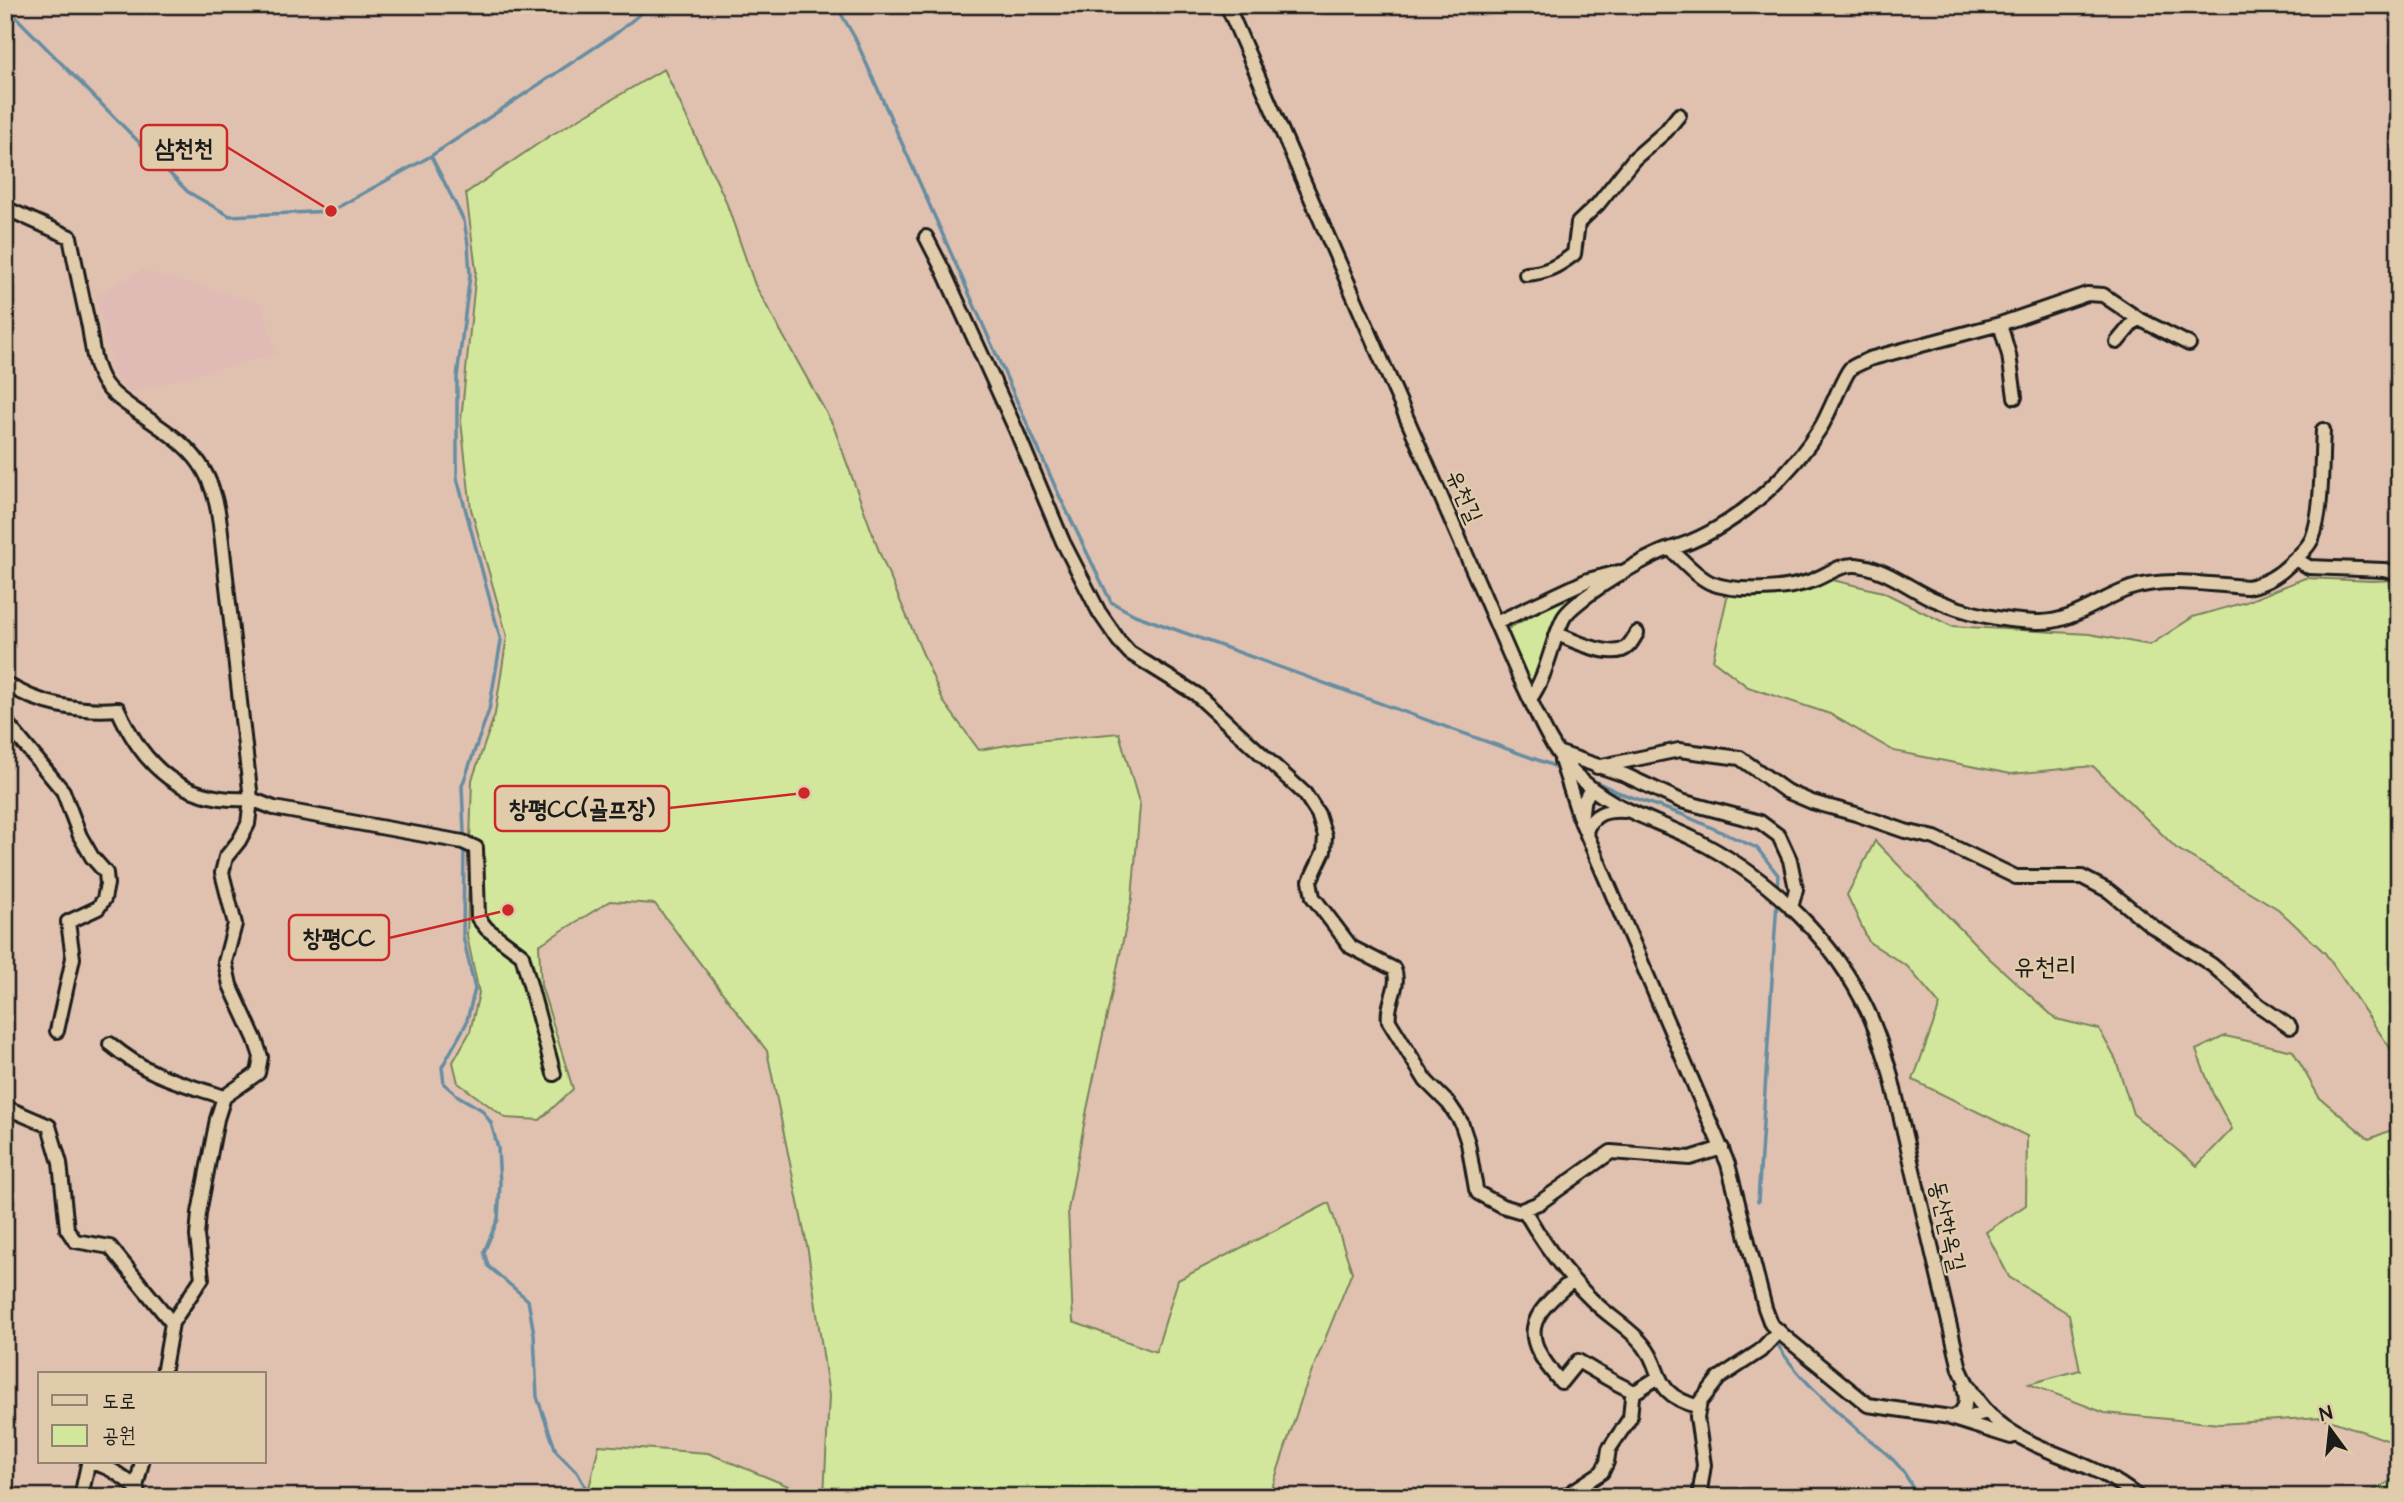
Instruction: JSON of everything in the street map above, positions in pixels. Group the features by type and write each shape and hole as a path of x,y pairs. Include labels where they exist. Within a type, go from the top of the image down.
{"street":[{"name":"유천길","path":"1227,5 1496,623 1530,699 1558,751 1569,767 1613,805 1718,851 1741,866 1787,905"},
{"path":"1526,274 1542,274 1574,254 1578,223 1598,204 1633,159 1666,131 1679,115"},
{"path":"5,208 70,237 96,361 105,385 120,399 186,446 212,484 218,510 251,799 248,824 226,858 222,873 235,924 225,962 230,985 261,1057 258,1073 224,1097 217,1119 199,1213 197,1236 202,1278 172,1323 163,1372"},
{"path":"926,237 1016,430 1063,542 1099,612 1118,641 1130,653 1203,699 1249,744 1295,782 1312,803 1323,827 1325,845 1311,881 1313,897 1350,947 1394,969 1397,980 1388,1012 1390,1021 1426,1081 1449,1104 1461,1122 1478,1193 1511,1210 1524,1210 1539,1203 1611,1152 1690,1158 1722,1149"},
{"path":"1530,699 1542,680 1565,615 1573,606 1657,553 1688,544 1755,501 1806,450 1823,423 1849,370 1869,359 2000,324 2087,294 2103,295 2137,318 2189,345"},
{"path":"2117,342 2137,318"},
{"path":"2000,324 2009,355 2015,397"},
{"path":"1671,549 1708,582 1719,586 1747,589 1783,587 1810,582 1837,569 1856,565 1880,571 1934,600 1964,611 2039,622 2074,616 2116,594 2149,584 2248,587 2273,578 2296,559 2310,542 2316,524 2323,430"},
{"path":"2296,559 2309,568 2384,570 2399,573"},
{"path":"1496,623 1588,580 1630,570"},
{"path":"1558,635 1595,648 1619,651 1629,646 1637,634"},
{"path":"5,683 42,702 95,711 118,709 130,737 148,760 165,776 189,789 226,801 251,799 274,808 470,843 476,848 478,918 487,929 522,955 554,1074"},
{"path":"5,721 63,792 80,836 92,857 106,873 104,899 98,908 68,922 72,958 57,1031"},
{"path":"1597,767 1679,750 1740,758 1787,791 1812,802 1936,838 2016,877 2082,877 2109,891 2152,926 2212,965 2260,1006 2290,1027"},
{"path":"1558,751 1625,775 1681,801 1760,822 1779,836 1790,860 1796,889 1787,905"},
{"path":"1558,751 1584,826 1722,1149 1734,1184 1768,1317 1779,1331 1868,1405 1964,1419 1986,1412"},
{"path":"1584,826 1583,803 1591,788"},
{"path":"1584,826 1600,814 1614,810 1628,812"},
{"name":"동산한옥길","path":"1787,905 1818,936 1841,967 1861,997 1875,1028 1901,1116 1960,1369 1972,1394 2004,1429 2106,1474 2138,1497"},
{"path":"110,1044 131,1062 164,1078 224,1097"},
{"path":"5,1107 49,1126 60,1163 67,1229 75,1241 110,1247 172,1323"},
{"path":"1524,1210 1535,1230 1573,1280 1601,1309 1637,1338 1672,1397 1699,1407"},
{"path":"1573,1280 1545,1304 1536,1317 1535,1341 1539,1354 1561,1382 1578,1361 1635,1392"},
{"path":"1699,1497 1704,1465 1697,1417 1705,1394 1719,1378 1760,1351 1779,1331"},
{"path":"1950,1418 1962,1412 1966,1404 1960,1369"},
{"path":"1564,1497 1602,1472 1609,1449 1630,1418 1635,1392 1659,1377"},
{"path":"1950,1418 2003,1436 2021,1438"},
{"path":"81,1497 88,1464"},
{"path":"96,1464 117,1474 138,1492"},
{"path":"138,1492 142,1464"}],"shaded area":[{"path":"142,270 262,304 276,354 130,392 114,374 96,296"}],"green space":[{"path":"664,69 725,199 755,285 833,425 880,554 943,701 979,750 1025,742 1119,733 1140,806 1132,898 1068,1210 1073,1322 1156,1352 1178,1280 1329,1203 1352,1272 1304,1391 1269,1497 824,1497 829,1396 808,1251 767,1051 655,904 610,901 539,945 541,985 573,1089 540,1120 506,1118 458,1083 453,1062 470,1032 479,993 467,936 472,780 495,714 507,636 471,509 461,421 476,270 466,193 548,137"},
{"path":"1807,574 1883,592 1951,626 2089,634 2150,645 2193,617 2246,602 2305,578 2399,580 2399,1061 2325,953 2278,909 2176,848 2093,766 2011,774 1894,751 1830,714 1748,687 1713,660 1728,593"},
{"path":"1587,585 1596,585 1566,608 1531,689 1506,630"},
{"path":"1875,841 1989,958 2056,1019 2099,1029 2116,1060 2133,1114 2197,1166 2232,1129 2213,1094 2196,1050 2225,1036 2293,1051 2319,1097 2369,1139 2399,1127 2399,1455 2390,1441 2321,1417 2220,1424 2105,1413 2029,1384 2080,1370 2069,1314 2009,1277 1986,1232 2026,1205 2027,1136 1913,1080 1940,1005 1908,967 1869,942 1847,895"},
{"path":"599,1445 708,1453 815,1497 587,1497"},
{"path":"2399,1476 2399,1497 2363,1497"}],"waterway":[{"path":"5,6 188,192 230,216 331,211 431,156 618,32 651,5"},
{"path":"836,5 855,38 1058,493 1111,602 1135,615 1557,767"},
{"path":"431,156 464,221 468,244 470,275 457,377 457,478 501,641 489,710 462,786 464,833"},
{"path":"1590,779 1620,793 1681,814 1757,848 1778,875 1777,889"},
{"path":"464,850 463,936 475,989 466,1024 442,1067 444,1084 482,1110 491,1123 498,1148 500,1184 498,1219 484,1252 488,1266 528,1300 534,1334 537,1397 556,1451 577,1472 591,1497"},
{"path":"1758,1202 1777,900"},
{"path":"1778,1345 1814,1389 1899,1466 1915,1497"}],"place":[{"name":"삼천천","path":"331,211"},
{"name":"창평CC(골프장)","path":"804,793"},
{"name":"창평CC","path":"508,910"}],"district":[{"name":"유천리","path":"2045,966"}]}
